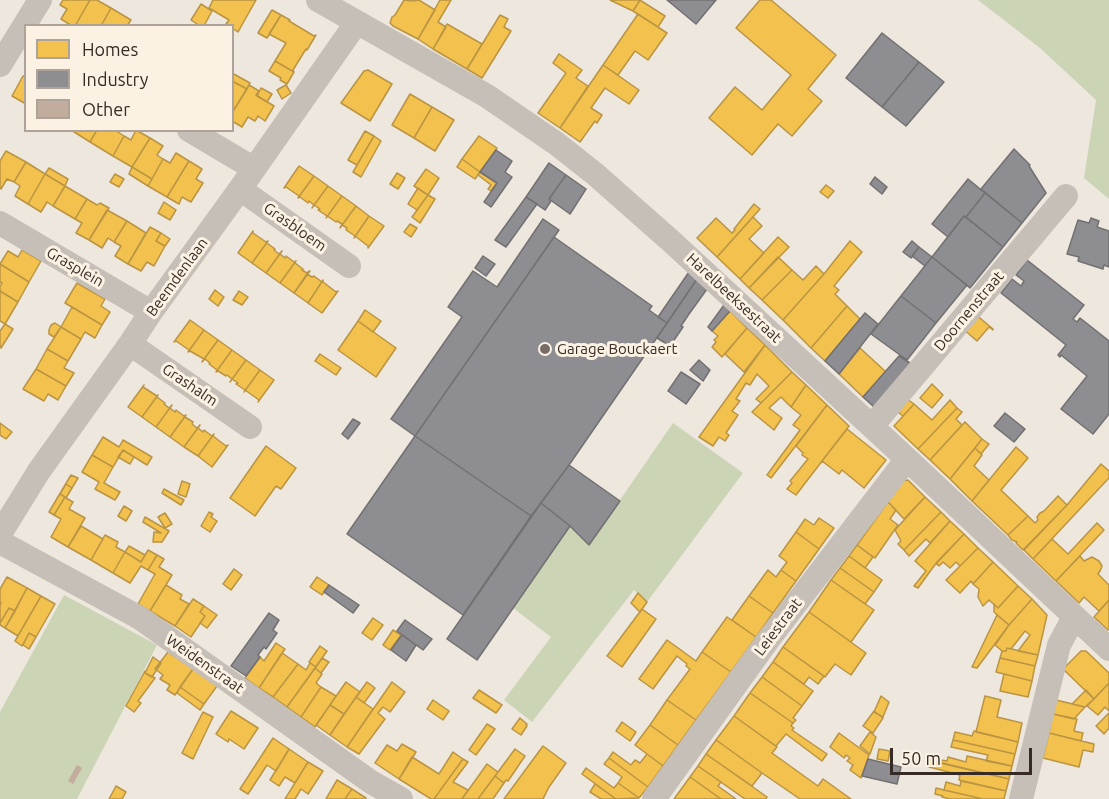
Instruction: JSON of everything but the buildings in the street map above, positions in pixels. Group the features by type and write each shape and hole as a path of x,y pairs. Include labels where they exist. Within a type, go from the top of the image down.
{"street":[{"path":"28,24 40,0"},
{"name":"Harelbeeksestraat","path":"318,0 486,96 557,144 594,174 672,242 872,426 1109,650"},
{"name":"Beemdenlaan","path":"0,534 39,471 357,22"},
{"path":"0,65 23,33"},
{"path":"192,132 254,168"},
{"name":"Grasbloem","path":"240,189 349,266"},
{"name":"Doornenstraat","path":"872,426 1066,196"},
{"name":"Grasplein","path":"0,223 151,312"},
{"name":"Grashalm","path":"130,344 250,427"},
{"name":"Leiestraat","path":"654,799 768,640 907,459"},
{"name":"Weidenstraat","path":"0,542 140,618 371,782 401,799"},
{"path":"1022,799 1059,645 1074,617"}],"green space":[{"path":"978,0 1109,0 1109,199 1084,178 1096,100 1040,48"},
{"path":"673,423 743,473 647,602 634,590 532,722 504,700 551,637 513,608 570,526 589,545"},
{"path":"64,595 157,645 77,799 0,799 0,712"}],"place":[{"name":"Garage Bouckaert","path":"545,349"}]}
